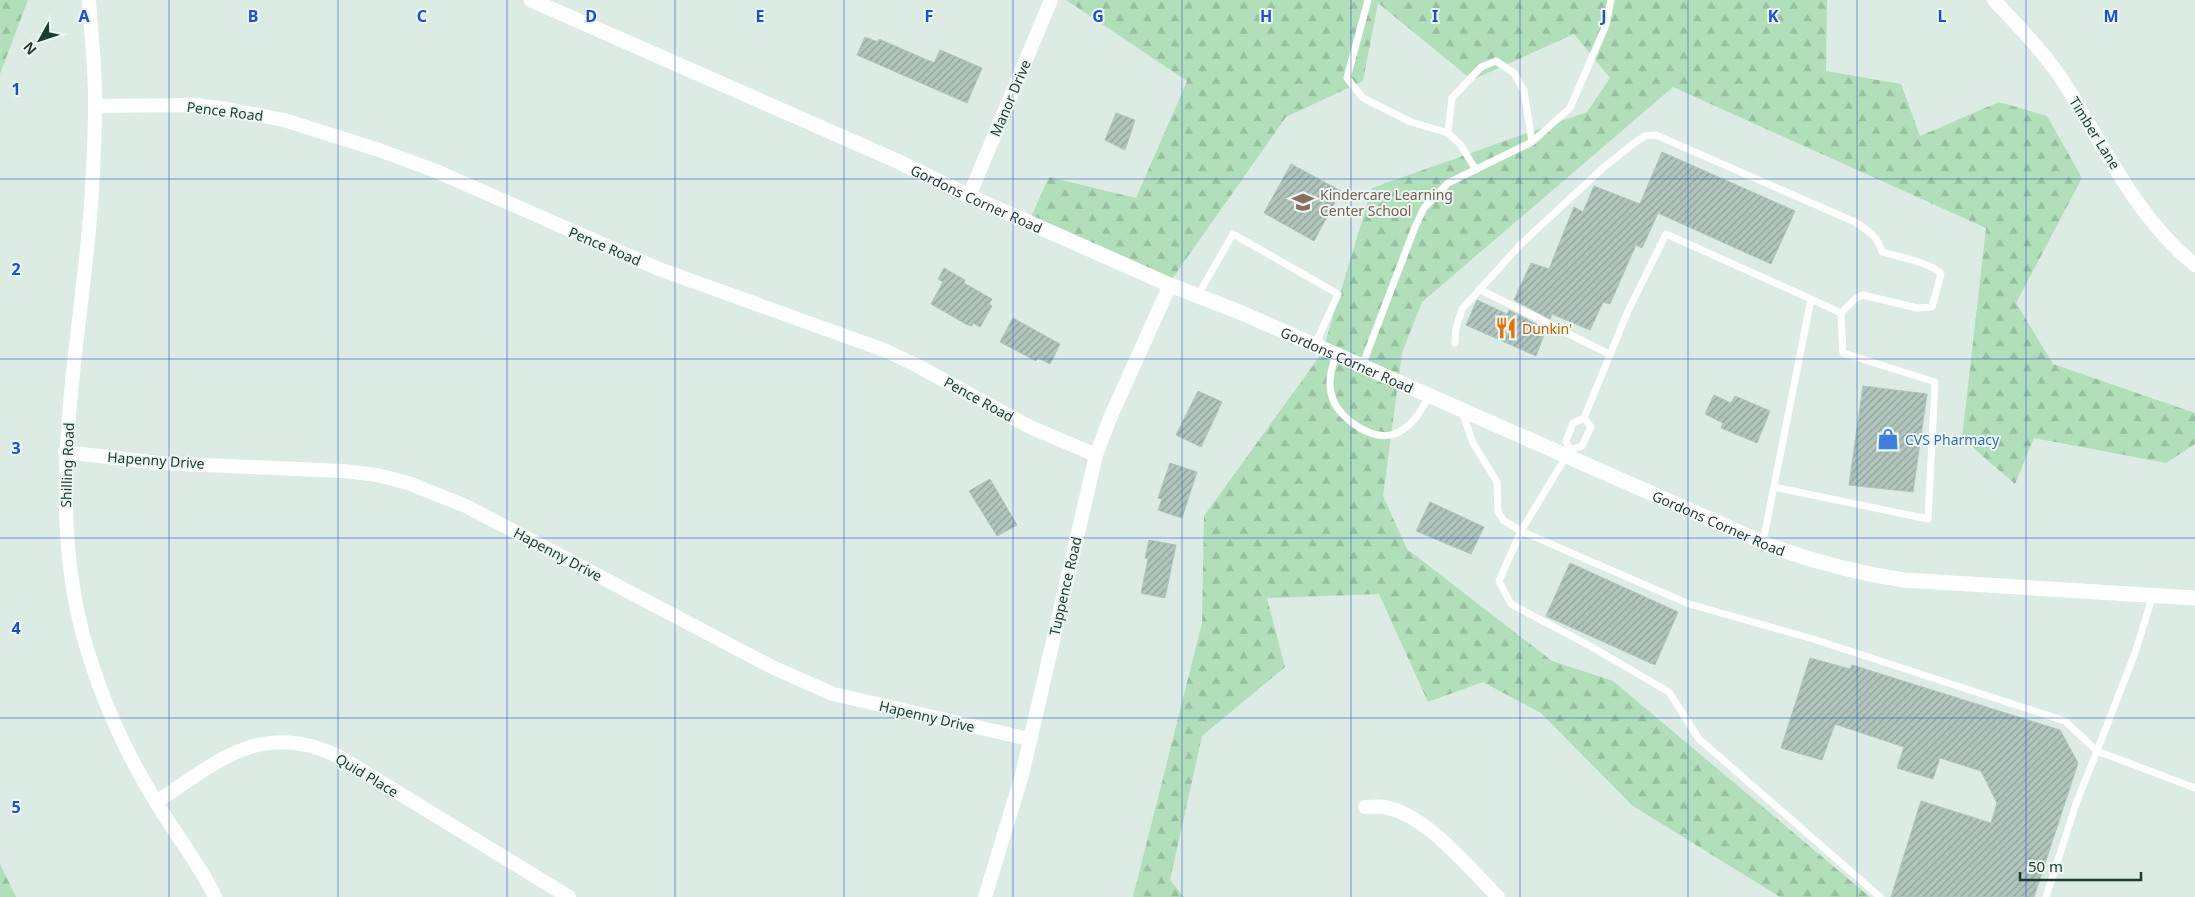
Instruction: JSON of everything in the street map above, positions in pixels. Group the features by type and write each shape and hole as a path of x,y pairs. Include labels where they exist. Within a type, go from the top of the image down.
{"street":[{"name":"Shilling Road","path":"89,0 95,106 90,206 65,452 67,539 83,633 97,680 114,722 156,802 208,882 215,897"},
{"name":"Gordons Corner Road","path":"531,0 888,157 969,196 1170,285 1198,295 1461,409 1568,453 1763,542 1812,561 1865,574 1904,580 2195,598"},
{"name":"Manor Drive","path":"969,196 1051,0"},
{"name":"Timber Lane","path":"1994,0 2029,38 2061,79 2135,198 2156,227 2180,254 2195,265"},
{"name":"Pence Road","path":"95,106 196,105 227,109 284,120 379,150 436,171 659,269 884,350 914,364 1030,428 1096,455"},
{"name":"Tuppence Road","path":"985,897 1008,827 1096,455 1110,418 1170,285"},
{"name":"Hapenny Drive","path":"65,452 159,463 343,471 377,475 408,483 466,506 772,667 833,694 1030,739"},
{"name":"Quid Place","path":"156,802 224,758 247,747 280,741 311,745 340,757 569,897"},
{"path":"1365,807 1385,807 1421,824 1438,837 1498,897"}],"lane":[{"path":"1368,0 1347,78 1363,98 1411,122 1448,133 1460,144 1476,170"},
{"path":"1362,366 1424,208 1448,183 1532,142 1570,108 1606,25 1611,0"},
{"path":"1448,133 1452,98 1481,67 1496,61 1514,73 1524,91 1532,142"},
{"path":"1455,343 1456,328 1462,309 1479,289 1568,198 1645,136 1656,135 1855,222 1875,235 1880,242 1882,252 1928,266 1938,270 1941,274 1932,308 1917,308 1863,295 1856,298 1842,313 1842,353 1935,382 1928,519 1774,487"},
{"path":"1198,295 1233,234 1338,294 1315,346"},
{"path":"1568,453 1566,441 1573,423 1584,418 1609,354 1666,234 1842,313"},
{"path":"1479,289 1609,354"},
{"path":"1763,542 1811,299"},
{"path":"1336,354 1330,380 1334,402 1345,416 1374,434 1389,436 1408,426 1419,415 1430,395"},
{"path":"1461,409 1473,443 1497,482 1498,511 1503,520 1521,531 1689,604 1813,639 2065,721 2097,751 2195,788"},
{"path":"1584,418 1591,427 1582,446 1568,453 1521,531 1499,581 1511,604 1590,646 1670,692 1699,739 1880,897"},
{"path":"2046,897 2077,801 2135,653 2153,595"}],"green space":[{"path":"0,0 28,0 0,74"},
{"path":"1066,0 1827,0 1826,71 1901,84 1920,136 1999,102 2047,116 2082,178 2016,303 2053,364 2195,413 2195,444 2166,463 2034,438 2015,484 1962,438 1986,228 1673,87 1422,302 1402,353 1383,496 1407,549 1552,661 1613,681 1870,897 1780,897 1633,806 1541,713 1483,682 1428,702 1379,594 1267,598 1285,667 1202,736 1170,880 1184,897 1133,897 1202,623 1204,516 1322,353 1372,188 1587,112 1610,78 1574,34 1472,80 1378,3 1363,81 1286,117 1167,286 1027,226 1049,177 1136,198 1187,81"},
{"path":"0,864 16,897 0,897"}],"building":[{"path":"865,37 878,42 879,39 934,63 940,50 982,68 967,103 857,55"},
{"path":"1116,113 1135,120 1125,150 1105,140"},
{"path":"1662,152 1795,211 1771,264 1658,213 1642,248 1636,245 1610,304 1603,302 1590,330 1552,314 1550,319 1514,300 1531,263 1549,269 1574,207 1583,212 1594,186 1640,204"},
{"name":"Kindercare Learning Center School","path":"1291,164 1341,191 1314,241 1264,213"},
{"path":"944,268 965,280 964,283 992,299 989,304 992,306 980,327 973,323 972,326 966,324 931,304 943,282 938,279"},
{"name":"Dunkin'","path":"1477,300 1507,314 1509,310 1546,329 1536,356 1466,325"},
{"path":"1013,318 1060,344 1050,364 1038,358 1036,361 1000,342"},
{"name":"CVS Pharmacy","path":"1863,386 1927,394 1913,492 1849,485"},
{"path":"1198,391 1222,402 1201,447 1176,435"},
{"path":"1714,395 1731,403 1735,396 1770,411 1757,443 1721,428 1723,423 1705,414"},
{"path":"1170,463 1197,472 1182,518 1158,510 1162,499 1158,498"},
{"path":"990,479 1017,525 997,536 969,491"},
{"path":"1430,502 1484,527 1471,554 1416,531"},
{"path":"1149,540 1176,545 1165,598 1141,593 1148,559 1145,558"},
{"path":"1570,563 1678,612 1655,665 1546,616"},
{"path":"1810,658 1850,669 1852,665 2060,730 2078,763 2034,897 1891,897 1921,801 1991,823 1997,803 1981,771 1940,758 1933,779 1897,768 1904,747 1835,724 1822,760 1781,748"}],"place":[{"name":"Kindercare Learning Center School","path":"1303,202"},
{"name":"Dunkin'","path":"1506,328"},
{"name":"CVS Pharmacy","path":"1888,439"}]}
